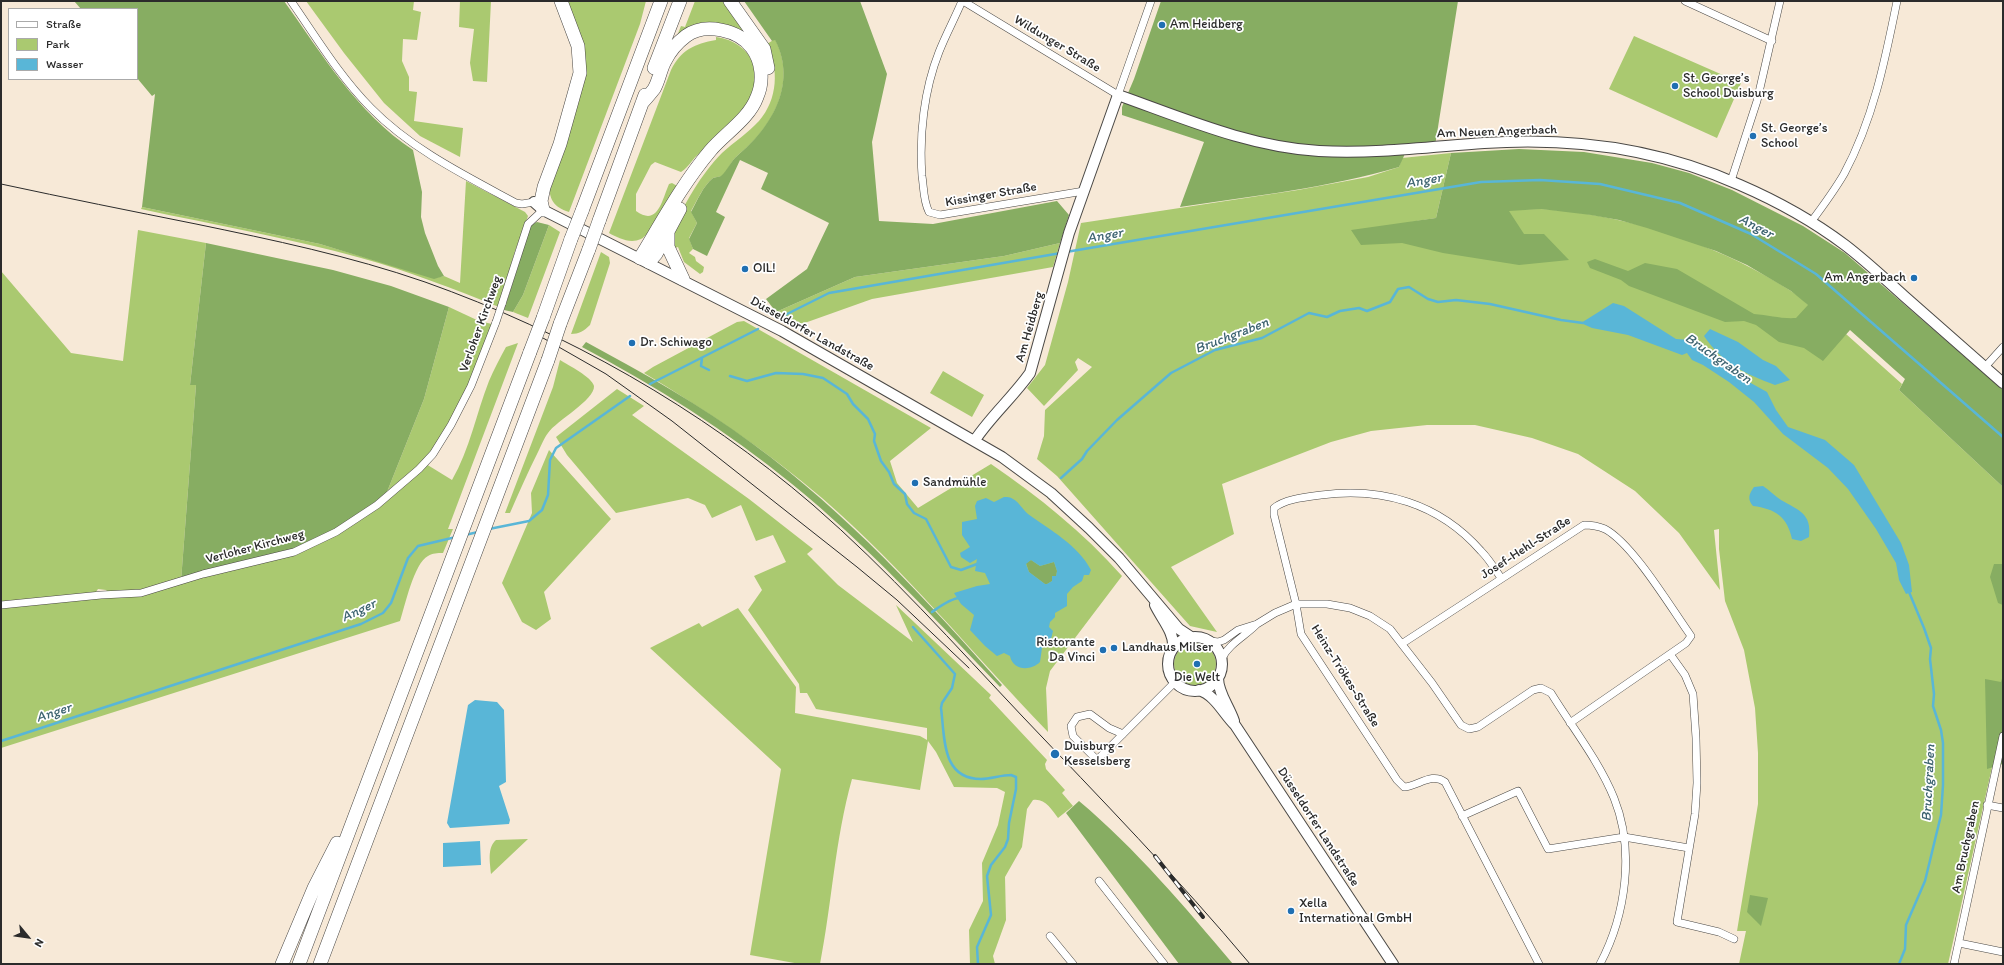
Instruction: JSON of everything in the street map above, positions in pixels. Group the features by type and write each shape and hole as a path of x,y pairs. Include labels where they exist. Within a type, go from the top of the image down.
{"highway":[{"path":"539,206 534,190 553,141 573,73 571,48 555,1"},
{"path":"539,206 542,201 544,187 560,144 580,73 578,46 561,1"},
{"path":"642,48 652,1"},
{"path":"299,964 530,352 660,1"},
{"path":"320,964 548,360 680,1"},
{"path":"645,260 669,230 685,198 713,157 756,117 765,100 769,81 764,49 730,1"},
{"path":"642,103 654,88 665,61 676,46 688,35 698,30 718,29 736,34 752,47 760,63 761,79 757,97 747,113 710,152 677,198 645,260"},
{"path":"669,230 668,247 683,279"},
{"path":"282,964 314,888 365,786"},
{"path":"326,964 336,924"}],"main road":[{"name":"Am Neuen Angerbach","path":"1118,95 1227,133 1272,145 1298,149 1345,152 1524,141 1575,144 1646,154 1731,181 1775,202 1811,222 1854,252 2003,383"},
{"name":"Am Heidberg","path":"975,440 984,427 1030,373 1066,244 1118,95"},
{"name":"Düsseldorfer Landstraße","path":"539,206 782,331 975,440 1051,493 1119,558 1152,599 1167,613 1179,629 1192,637"},
{"name":"Düsseldorfer Landstraße","path":"1152,599 1172,634 1174,642 1173,648"},
{"path":"1192,637 1202,637 1211,641 1218,648 1222,658 1222,669 1218,678 1211,686 1199,690 1186,689 1175,682 1169,665 1173,648 1182,640 1192,637"},
{"name":"Düsseldorfer Landstraße","path":"1218,678 1220,692 1229,706 1235,725"},
{"name":"Düsseldorfer Landstraße","path":"1199,690 1212,696 1223,712 1235,725 1393,964"}],"street":[{"name":"Düsseldorfer Landstraße","path":"291,1 348,82 366,103 401,134 423,149 516,202 539,206"},
{"name":"Wildunger Straße","path":"963,1 1118,95"},
{"name":"Kissinger Straße","path":"963,1 939,51 925,106 921,157 925,204 929,212 940,215 1084,191"},
{"name":"Am Heidberg","path":"1118,95 1151,1"},
{"path":"1685,1 1772,41"},
{"path":"1731,181 1757,101 1780,1"},
{"path":"1811,222 1844,174 1863,133 1883,67 1897,1"},
{"name":"Verloher Kirchweg","path":"1,605 101,595 140,593 204,574 294,552 336,532 377,505 401,486 433,454 451,425 471,386 496,322 528,224 539,206"},
{"path":"1985,367 2003,347"},
{"name":"Heinz-Trökes-Straße","path":"1501,578 1482,552 1469,539 1435,514 1395,497 1371,493 1344,492 1310,496 1279,504 1274,508 1274,515 1296,604 1301,634 1397,780 1404,787 1412,786 1433,777 1440,778 1445,782 1539,964"},
{"name":"Josef-Hehl-Straße","path":"1403,643 1584,525 1595,525 1606,530 1631,552 1691,636 1686,643 1570,723"},
{"path":"1222,658 1228,648 1244,637 1258,624 1275,613 1296,604 1327,604 1350,608 1370,616 1390,629 1403,643 1461,725 1469,729 1478,727 1533,690 1541,688 1551,693 1596,763 1614,798 1624,837 1624,876 1620,913 1615,931 1600,964"},
{"path":"1211,641 1218,642 1224,640 1238,630 1258,624"},
{"path":"1670,654 1685,675 1692,694 1695,710 1697,783 1695,814 1677,922 1719,932 1734,939"},
{"path":"1123,734 1109,728 1090,714 1077,717 1071,726 1073,736 1097,760 1123,734 1175,682"},
{"name":"Am Bruchgraben","path":"1954,964 2003,736"},
{"path":"1462,816 1518,791 1548,849 1624,837 1689,848"},
{"path":"1987,805 2003,808"},
{"path":"1099,881 1164,964"},
{"path":"1050,936 1073,964"},
{"path":"1959,943 2003,952"}],"green space":[{"path":"74,1 284,1 327,62 358,101 375,119 413,150 422,192 421,217 425,233 438,266 444,276 434,279 320,244 142,207 155,94 152,96 138,79 138,8 80,8"},
{"path":"306,1 414,1 413,10 421,12 417,40 403,39 402,61 409,77 409,91 417,92 414,121 463,128 460,157 420,136 384,103 344,53"},
{"path":"460,1 491,1 487,82 473,81 470,63 474,29 459,27"},
{"path":"566,1 646,1 640,24 569,212 559,208 553,202 549,182 585,71"},
{"path":"695,1 728,1 753,37 724,25 715,23 698,25 677,36 681,26 685,27"},
{"path":"744,1 860,1 887,74 872,142 879,221 933,224 1057,201 1069,215 1060,243 1004,256 855,277 776,312 766,299 807,269 829,223 761,189 768,173 740,160 716,212 725,217 707,256 693,249 689,239 697,223 691,212 700,194 709,181 713,178 721,176 735,158 761,132 770,119 782,89 784,73 781,56 775,40 772,41"},
{"path":"1161,1 1458,1 1435,146 1408,147 1399,167 1345,181 1290,191 1180,207 1204,142 1122,115 1122,107 1134,79"},
{"name":"St. George’s School Duisburg","path":"1634,36 1741,83 1717,138 1609,89"},
{"path":"716,37 739,45 752,61 755,71 755,82 753,93 747,105 734,122 705,150 698,154 681,172 655,162 651,165 636,194 636,211 643,215 649,216 654,214 661,204 669,184 672,183 679,187 655,224 645,236 641,239 628,241 609,233 671,70 679,57 689,49 716,40"},
{"path":"775,39 781,56 784,72 778,104 770,119 750,145 735,158 722,176 713,178 709,181 691,211 697,223 689,238 693,249 689,253 704,267 703,272 700,274 684,262 678,247 673,249 673,234 676,224 693,191 707,170 722,153 759,121 770,103 775,84 775,74 771,54 767,44"},
{"path":"1519,149 1584,152 1652,163 1689,173 1732,190 1803,226 1845,253 2003,390 2003,487 1899,390 1905,379 1850,330 1823,361 1804,348 1779,342 1756,325 1744,321 1725,322 1629,286 1621,280 1590,268 1587,262 1595,259 1628,271 1645,263 1677,269 1754,314 1796,318 1808,305 1791,291 1747,265 1716,251 1619,220 1541,209 1509,211 1524,234 1544,234 1569,260 1519,265 1443,253 1402,243 1361,245 1351,230 1436,218 1451,153"},
{"path":"1451,153 1436,218 1410,222 1507,210 1540,209 1573,212 1658,230 1713,250 1740,262 1798,296 1811,307 1841,339 1846,334 1902,384 1899,390 2003,487 2003,718 1948,964 1739,964 1746,931 1737,931 1758,804 1758,753 1755,708 1744,650 1725,601 1719,549 1719,529 1714,530 1720,590 1679,533 1635,491 1578,454 1532,438 1475,425 1427,425 1371,431 1331,442 1222,484 1234,534 1171,567 1217,632 1190,626 1057,476 1037,459 1044,436 1045,410 1092,367 1078,358 1075,362 1078,370 1044,406 1027,388 1045,365 1068,282 1081,223 1298,190 1368,177 1399,167 1402,158"},
{"path":"466,181 525,212 528,216 515,251 499,307 413,274 361,258 279,238 141,209 142,207 320,244 434,278 444,276 460,283"},
{"path":"537,222 549,225 523,295 513,312 504,310 531,225"},
{"path":"549,225 560,232 528,318 513,312 523,295"},
{"path":"138,230 206,243 190,385 196,385 181,581 158,588 109,593 106,590 98,589 96,592 1,603 1,271 71,353 123,361"},
{"path":"206,243 333,270 391,286 449,307 424,399 385,497 354,518 310,544 290,552 181,581 196,385 190,385"},
{"path":"1060,243 1053,267 872,299 799,325 776,312 855,277 1004,256"},
{"path":"601,252 609,257 610,263 590,325 581,332 571,334"},
{"path":"449,307 479,321 492,324 459,406 448,426 423,463 409,478 385,497 424,399"},
{"path":"744,321 931,428 890,461 897,483 918,508 991,464 1060,516 1092,545 1122,576 1050,671 1046,688 1048,732 910,583 852,525 822,498 780,464 736,432 644,373 737,322"},
{"path":"586,342 713,416 788,471 853,528 884,558 944,620 1002,685 1000,687 925,608 820,507 767,464 717,428 637,377 582,347"},
{"path":"518,343 448,529 453,529 443,553 435,553 428,556 418,567 400,621 1,748 1,606 140,594 313,546 426,464 452,480 464,456 484,393 495,368 506,347"},
{"path":"560,360 589,379 594,386 593,392 582,404 552,428 543,442 510,513 505,513 553,387"},
{"path":"943,371 984,395 972,417 930,393"},
{"path":"617,389 644,406 632,415 749,499 813,549 807,554 838,585 913,642 896,605 991,695 989,698 1047,760 1045,764 1046,769 1065,790 1062,793 1073,806 1058,818 1048,805 1041,801 1033,800 1027,809 1022,847 1005,877 1006,920 993,956 995,964 970,964 969,930 983,901 982,863 998,825 1005,792 997,788 954,787 936,752 928,741 920,790 852,779 846,802 838,848 820,964 800,964 750,955 781,769 650,648 699,623 702,627 738,608 796,687 795,713 920,736 927,740 927,728 816,709 807,693 800,693 799,684 748,610 762,590 754,576 786,562 773,535 756,541 741,505 712,518 705,505 688,498 616,513 567,455 556,437"},
{"path":"549,450 611,519 544,592 551,619 536,630 522,622 502,583 532,513 531,493"},
{"path":"1031,560 1040,566 1054,562 1057,571 1056,577 1053,576 1052,581 1045,584 1029,572 1026,563"},
{"path":"1994,564 2003,564 2003,605 1998,603 1990,577"},
{"path":"1191,643 1199,643 1207,646 1213,652 1216,664 1213,676 1207,682 1199,685 1191,685 1183,682 1177,676 1174,668 1174,660 1177,652 1183,646"},
{"path":"2003,675 2003,764 1987,769 1985,679 2001,682"},
{"path":"1079,801 1100,819 1140,859 1178,900 1233,964 1179,964 1066,813"},
{"path":"528,839 491,874 490,851 496,840"},
{"path":"1750,895 1768,898 1761,926 1747,912"}],"water":[{"path":"1613,303 1624,306 1676,339 1690,340 1703,348 1713,359 1740,377 1767,392 1776,410 1788,427 1825,440 1854,465 1901,543 1909,565 1912,592 1906,594 1899,580 1896,563 1876,529 1848,489 1828,468 1783,434 1754,402 1729,382 1703,365 1692,360 1687,353 1682,355 1628,335 1592,328 1581,323"},
{"path":"1710,329 1738,342 1763,360 1776,366 1790,380 1775,385 1735,367 1719,354 1704,336"},
{"path":"1763,486 1806,517 1808,522 1809,537 1801,541 1792,539 1787,525 1779,515 1768,509 1753,506 1749,499 1751,492 1754,487"},
{"path":"1004,497 1010,497 1028,514 1054,532 1079,553 1091,570 1089,575 1084,575 1082,581 1073,587 1067,594 1067,606 1055,613 1055,617 1050,622 1049,627 1053,631 1050,643 1042,648 1040,662 1032,667 1018,667 1012,661 1010,656 1004,653 997,656 985,646 970,630 974,615 961,604 954,593 977,586 990,584 985,573 975,571 977,559 970,563 961,557 960,553 970,547 962,535 962,522 977,519 975,506 977,501 986,498 994,502","holes":["1031,560 1040,566 1054,562 1057,571 1056,576 1052,576 1052,581 1047,584 1029,572 1026,564"]},
{"path":"475,700 497,702 504,710 506,782 499,786 510,820 509,824 450,828 447,823 468,705"},
{"path":"480,841 481,865 443,867 443,843"}],"waterway":[{"name":"Anger","path":"1066,252 1481,182 1540,180 1600,184 1680,203 1751,234 1816,274 2003,437"},
{"name":"Anger","path":"781,317 829,293 1061,253"},
{"name":"Bruchgraben","path":"1061,478 1082,459 1087,451 1117,420 1171,373 1215,350 1262,338 1309,313 1327,317 1340,311 1359,308 1367,311 1390,302 1398,289 1409,287 1428,299 1438,302 1456,300 1490,304 1561,320 1583,323"},
{"name":"Anger","path":"650,384 758,329"},
{"path":"702,358 701,366 709,370"},
{"path":"730,376 747,381 776,373 803,374 823,378 847,394 853,404 868,419 875,434 874,441 881,461 889,472 894,484 905,494 907,504 914,513 926,519 951,567 961,570 977,564"},
{"name":"Anger","path":"489,529 529,521 542,510 548,495 550,460 556,448 630,396"},
{"name":"Anger","path":"465,535 478,532"},
{"name":"Anger","path":"1,741 361,624 383,613 391,603 408,558 418,546 456,537"},
{"name":"Bruchgraben","path":"1899,964 1905,949 1906,925 1925,881 1941,815 1943,785 1943,743 1941,730 1933,706 1934,694 1930,659 1931,648 1909,592"},
{"path":"932,612 949,601 960,598"},
{"path":"913,627 955,674 952,688 942,703 941,708 945,743 952,764 958,772 968,777 981,779 1011,775 1016,777 1016,789 1009,823 1008,839 1005,847 991,865 987,876 991,915 977,947 978,964"}],"tram line":[{"path":"1,184 196,224 340,256 425,282 478,302 529,324 630,376 678,405 725,436 770,470 813,505 868,555 921,608 1138,839 1223,932 1250,964"},
{"path":"536,334 606,374 672,421 897,600 969,668"}],"railway":[{"path":"1155,856 1203,917"}],"place":[{"name":"Am Heidberg","path":"1162,25"},
{"name":"St. George’s School Duisburg","path":"1675,86"},
{"name":"St. George’s School","path":"1753,136"},
{"name":"OIL!","path":"745,269"},
{"name":"Am Angerbach","path":"1914,278"},
{"name":"Dr. Schiwago","path":"632,343"},
{"name":"Sandmühle","path":"915,483"},
{"name":"Landhaus Milser","path":"1114,648"},
{"name":"Ristorante Da Vinci","path":"1103,650"},
{"name":"Die Welt","path":"1197,664"},
{"name":"Duisburg - Kesselsberg","path":"1055,754"},
{"name":"Xella International GmbH","path":"1291,911"}]}
